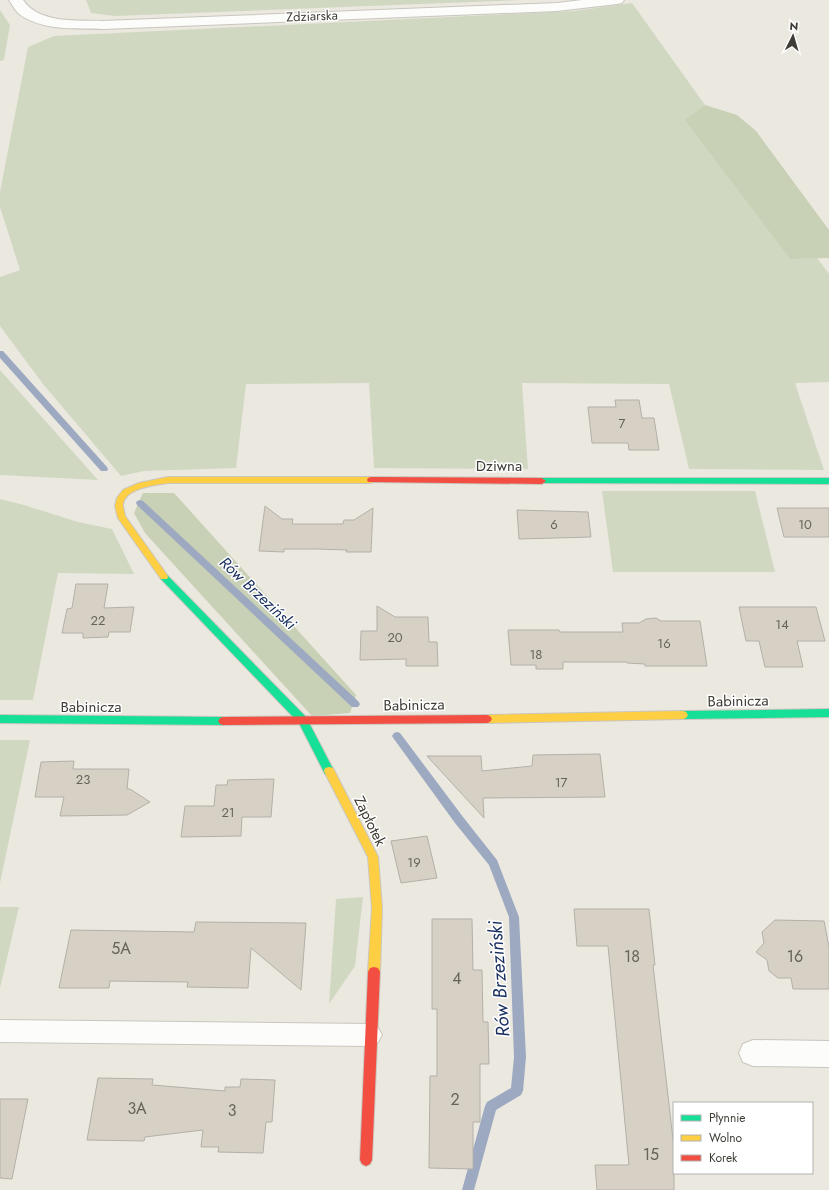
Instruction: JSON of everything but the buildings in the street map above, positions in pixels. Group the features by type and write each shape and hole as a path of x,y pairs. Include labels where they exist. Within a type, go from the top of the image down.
{"street":[{"name":"Zdziarska","path":"16,0 21,10 40,19 62,23 103,25 557,7 617,0"},
{"name":"Dziwna","path":"167,582 121,516 119,508 120,500 127,492 137,486 168,480 829,481"},
{"name":"Zapłotek","path":"167,582 303,720 373,857 377,908 370,1035 366,1160"},
{"name":"Babinicza","path":"0,720 303,720 829,713"},
{"path":"753,1053 829,1054"}],"lane":[{"path":"0,1031 370,1035"}],"green space":[{"path":"86,0 520,0 115,16 91,13"},
{"path":"632,3 705,105 686,120 790,259 817,258 829,274 829,382 795,383 824,470 689,469 669,384 522,383 528,469 374,468 369,383 246,384 236,468 144,471 121,476 43,384 0,326 0,277 20,270 0,207 0,192 28,47 54,36 574,11"},
{"path":"0,10 10,25 4,60 0,61"},
{"path":"705,105 737,115 756,131 829,230 829,258 790,259 685,120"},
{"path":"0,370 98,480 0,475"},
{"path":"602,491 755,491 775,572 613,572"},
{"path":"143,493 174,493 356,695 350,713 312,716 145,533 134,513"},
{"path":"0,499 78,522 112,529 134,574 58,573 33,700 0,700"},
{"path":"0,740 30,740 0,883"},
{"path":"363,897 355,966 329,1004 336,899"},
{"path":"0,907 19,907 0,988"}],"waterway":[{"name":"Rów Brzeziński","path":"0,353 104,469"},
{"name":"Rów Brzeziński","path":"140,503 355,704"},
{"name":"Rów Brzeziński","path":"397,736 493,863 514,917 520,1057 517,1091 491,1106 468,1190"}],"traffic: fast":[{"path":"542,481 829,481"},
{"path":"164,577 303,720 329,771"},
{"path":"683,715 829,713"},
{"path":"0,719 223,721"}],"traffic: slow":[{"path":"164,577 121,516 119,506 121,498 126,492 142,485 168,480 371,480"},
{"path":"487,719 683,715"},
{"path":"329,771 373,857 377,908 374,972"}],"traffic: jam":[{"path":"371,480 542,481"},
{"path":"223,721 487,719"},
{"path":"366,1160 374,972"}]}
